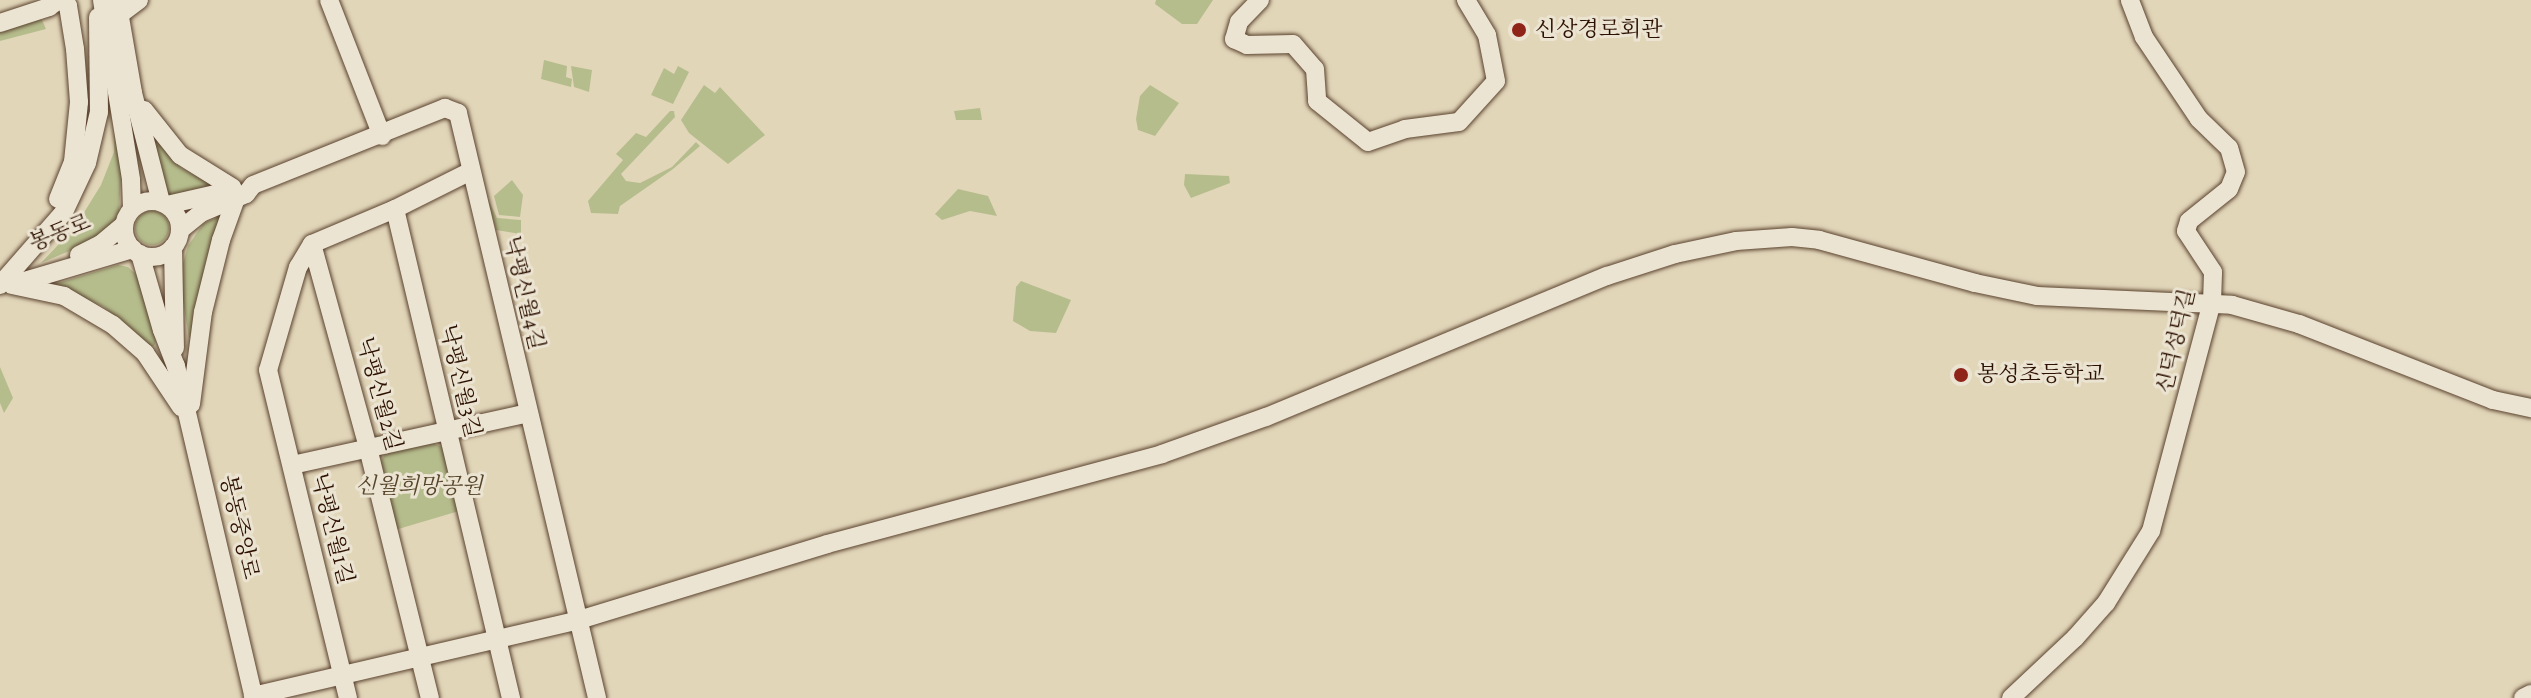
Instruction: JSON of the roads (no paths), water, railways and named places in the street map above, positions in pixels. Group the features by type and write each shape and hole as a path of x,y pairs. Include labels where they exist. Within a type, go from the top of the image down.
{"street":[{"path":"0,23 63,2 105,10 139,0"},
{"path":"329,0 382,136"},
{"path":"1260,0 1239,22 1234,39 1247,45 1293,44 1315,69 1317,101 1368,142 1405,129 1459,122 1496,81 1487,35 1466,0"},
{"name":"신덕성덕길","path":"2011,698 2075,638 2106,603 2141,551 2159,509 2212,302 2213,272 2186,231 2189,221 2229,189 2236,172 2234,161 2221,138 2199,119 2144,37 2130,0"},
{"path":"63,2 79,87 78,131 73,162 56,204 4,286 64,296 113,325 145,353 190,419"},
{"path":"79,87 105,10"},
{"path":"32,246 64,212 94,141 99,112 105,10"},
{"name":"봉동중앙로","path":"105,10 133,93 164,204 174,212 177,239 172,296 176,366"},
{"name":"봉동중앙로","path":"105,10 131,180 128,217 136,252 176,366 190,419 253,697"},
{"path":"133,93 169,146 234,193 203,312 190,419"},
{"name":"낙평신월4길","path":"177,239 201,213 234,193 382,136 445,108 458,113 597,698"},
{"path":"312,244 395,209 471,171"},
{"name":"낙평신월4길","path":"164,204 234,193"},
{"path":"128,217 140,203 164,204"},
{"name":"낙평신월3길","path":"395,209 511,698"},
{"name":"봉동로","path":"4,286 26,272 86,253 128,217"},
{"path":"253,697 579,620 827,544 1174,450 1253,422 1607,276 1707,246 1763,238 1819,240 1975,283 2037,296 2090,301 2212,302 2273,315 2493,400 2531,408"},
{"path":"136,252 158,256 177,239"},
{"name":"낙평신월1길","path":"312,244 298,267 268,370 348,698"},
{"name":"낙평신월2길","path":"312,244 368,448 430,698"},
{"name":"봉동로","path":"4,286 136,252"},
{"path":"292,465 528,413"},
{"path":"2523,698 2531,694"}],"place":[{"name":"신상경로회관","path":"1519,30"},
{"name":"봉성초등학교","path":"1961,375"}],"park label":[{"name":"신월희망공원","path":"419,487"}]}
